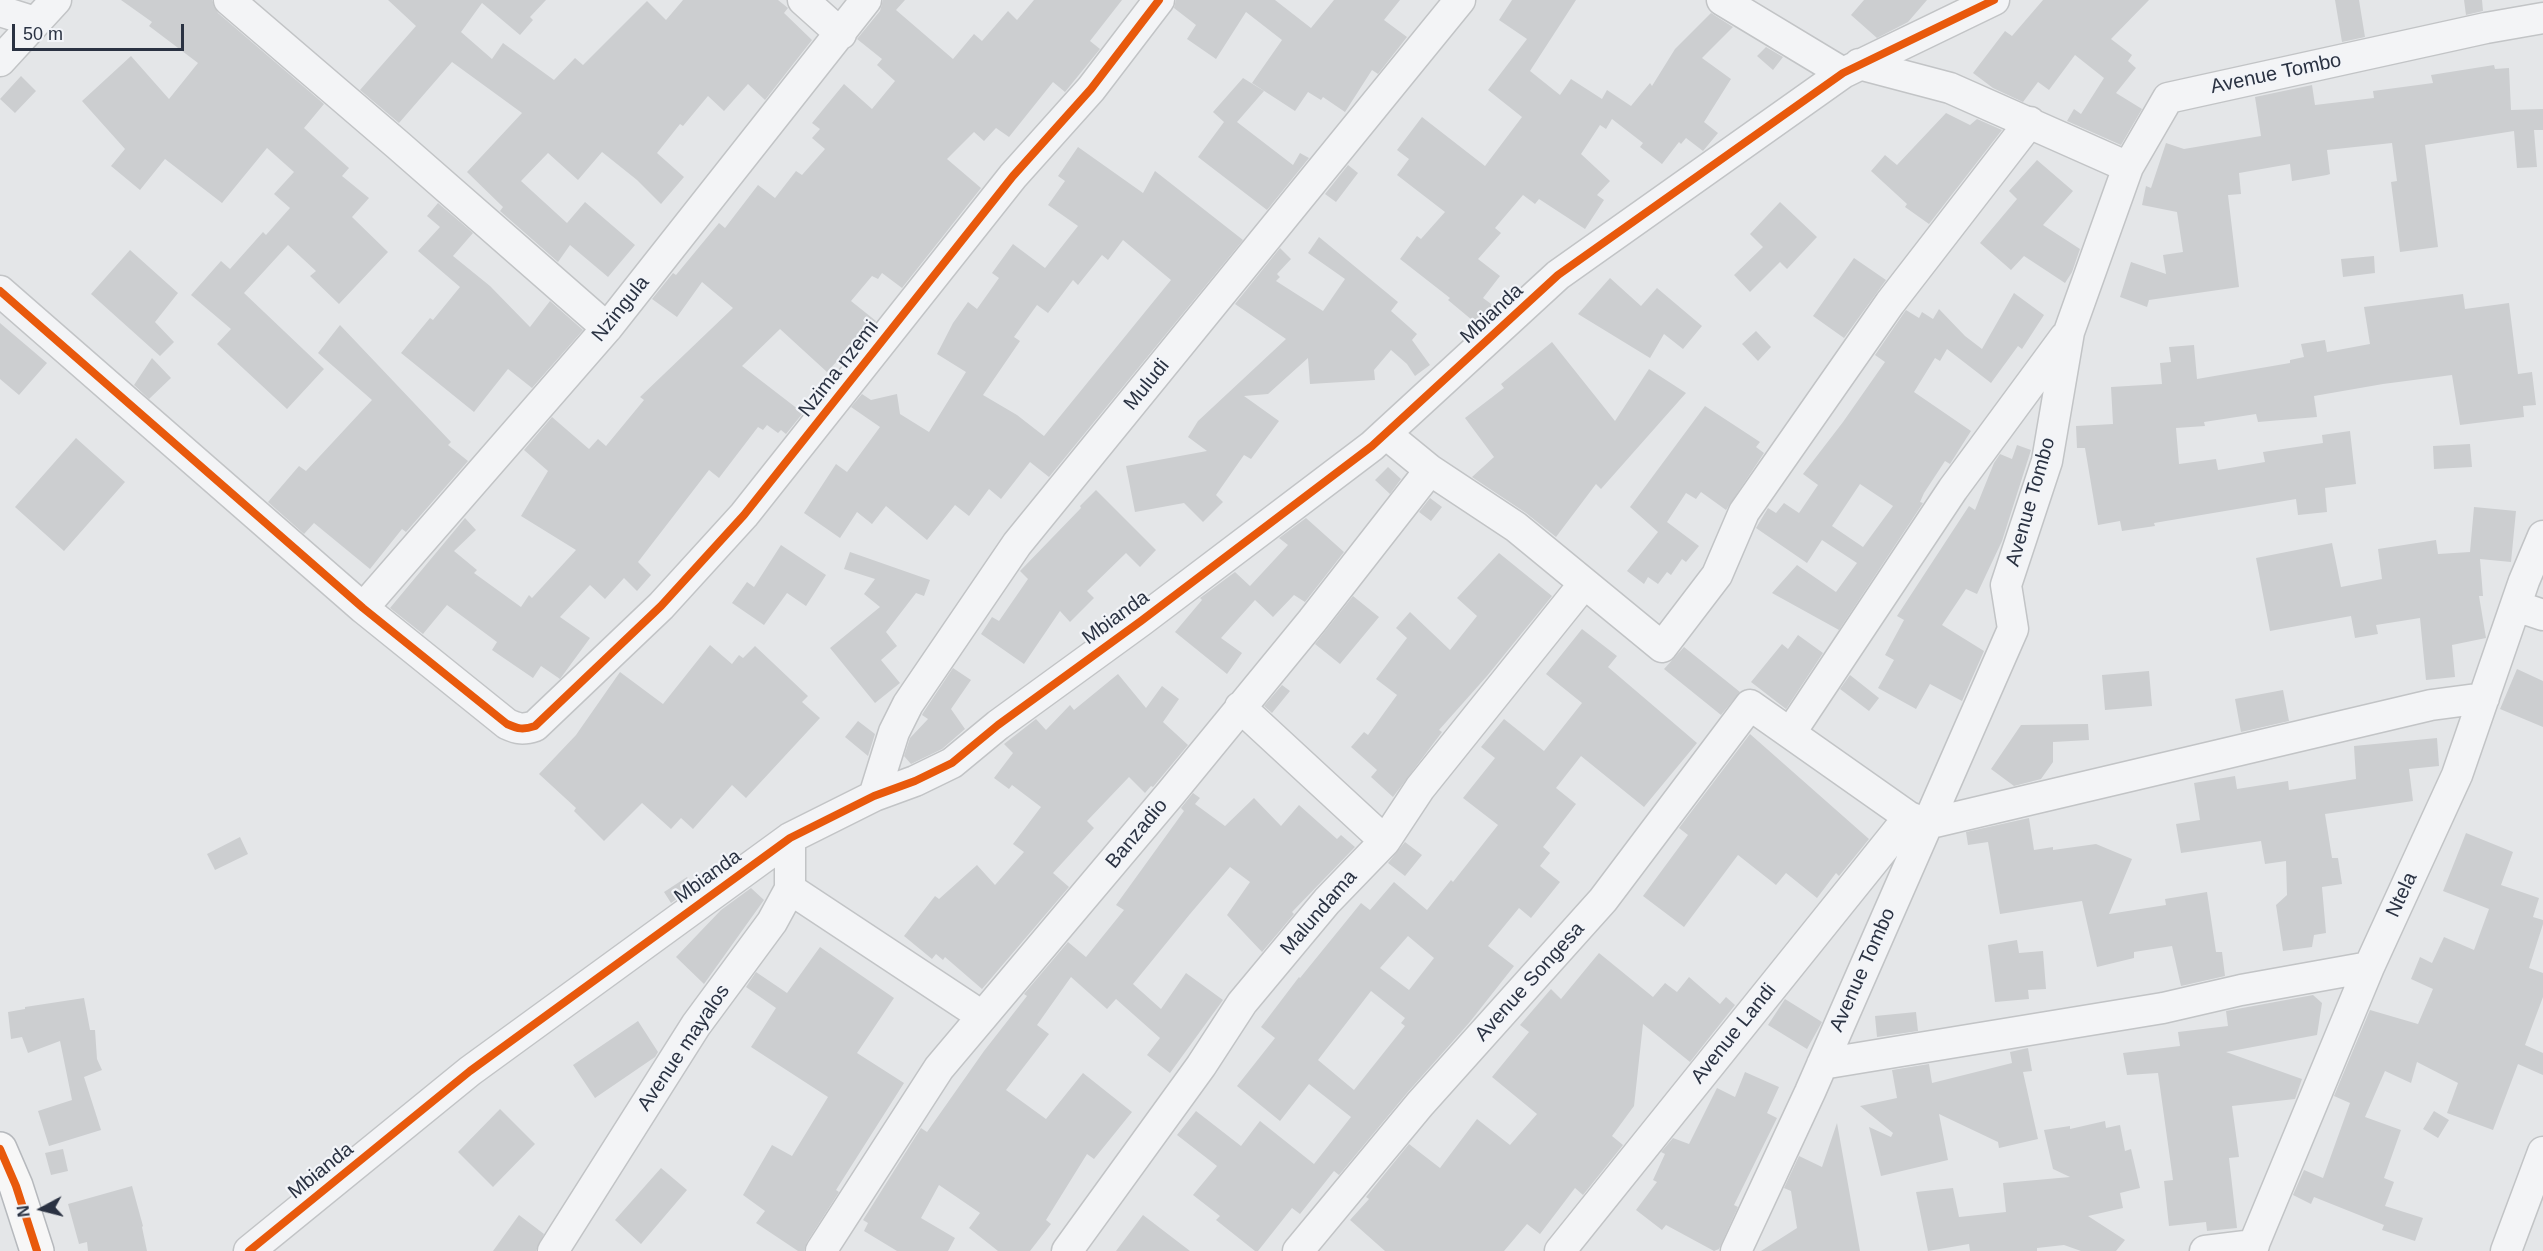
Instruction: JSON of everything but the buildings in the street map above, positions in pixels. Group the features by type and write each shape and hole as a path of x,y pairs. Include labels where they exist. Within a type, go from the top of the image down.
{"highway":[{"path":"0,1149 16,1186 37,1251"}],"street":[{"path":"0,61 56,0"},
{"path":"229,0 607,328"},
{"path":"803,0 841,34"},
{"name":"Nzingula","path":"363,608 607,328 866,0"},
{"name":"Nzima nzemi","path":"363,608 507,724 518,729 535,726 661,606 744,515 1013,176 1091,88 1159,0"},
{"name":"Muludi","path":"874,796 894,732 908,704 1017,544 1460,0"},
{"path":"1722,0 1851,68 1950,87 2128,167"},
{"name":"Mbianda","path":"249,1251 470,1071 790,838 874,796 915,781 952,763 998,724 1150,614 1372,446 1558,275 1851,68 1994,0"},
{"path":"0,11 35,22"},
{"name":"Avenue Tombo","path":"1736,1251 1822,1064 1918,821 2013,629 2006,585 2047,461 2069,332 2128,167 2168,98 2486,28 2543,18"},
{"path":"1386,434 1430,470 1516,527 1583,585 1662,647 1717,575 1744,512 1890,303 2030,122"},
{"path":"0,291 363,608"},
{"path":"2069,332 1953,489 1791,732 1918,821 2431,705 2484,698"},
{"name":"Banzadio","path":"821,1251 939,1068 1171,793 1312,621 1430,470"},
{"name":"Ntela","path":"2253,1248 2369,967 2457,775 2484,698 2529,610 2543,536"},
{"name":"Malundama","path":"1067,1251 1201,1066 1242,1003 1327,900 1385,841 1420,788 1583,585"},
{"name":"Avenue Songesa","path":"1298,1251 1420,1104 1603,900 1750,705 1791,732"},
{"path":"1240,707 1385,841"},
{"name":"Avenue Landi","path":"1560,1251 1918,821"},
{"name":"Avenue mayalos","path":"553,1251 696,1025 772,922 790,889 790,838"},
{"path":"790,889 982,1016"},
{"path":"1822,1064 2163,1008 2241,990 2369,967"},
{"path":"2506,1251 2543,1152"},
{"path":"2205,1251 2253,1248"}],"cycle path":[{"path":"0,291 363,608 507,724 521,728 535,726 661,606 744,515 1013,176 1091,89 1159,0"},
{"path":"249,1251 470,1071 790,838 874,796 915,781 952,763 998,725 1141,621 1372,446 1558,275 1843,73 1994,0"},
{"path":"0,1149 16,1186 37,1251"}]}
